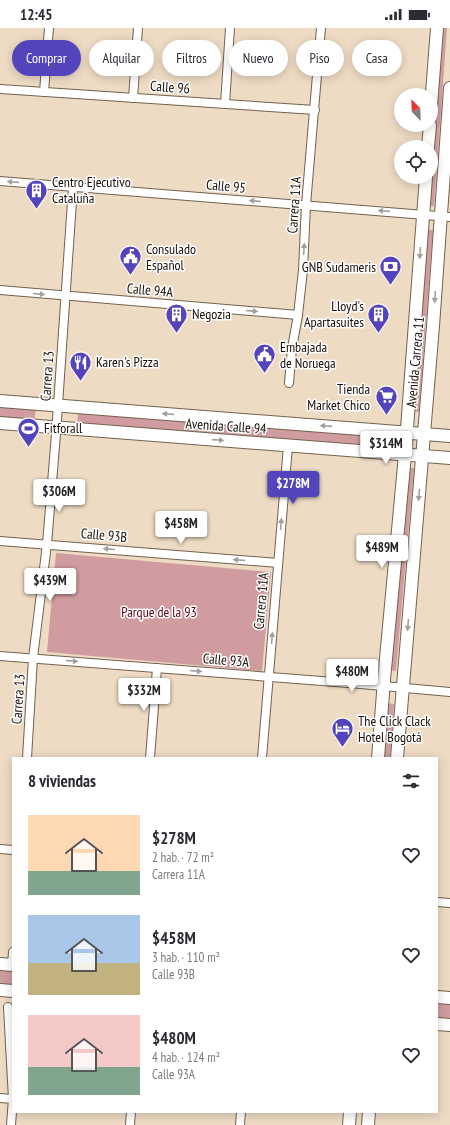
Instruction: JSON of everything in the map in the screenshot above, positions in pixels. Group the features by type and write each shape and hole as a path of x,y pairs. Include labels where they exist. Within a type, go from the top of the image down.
{"main road":[{"path":"432,88 437,28"},
{"name":"Avenida Carrera 11","path":"397,757 422,456 445,216 450,88"},
{"name":"Avenida Carrera 11","path":"378,757 405,455 425,184"},
{"name":"Avenida Calle 94","path":"0,401 450,436"},
{"name":"Avenida Calle 94","path":"0,423 450,458"},
{"path":"0,964 12,965"},
{"path":"0,990 12,991"},
{"path":"438,997 450,998"},
{"path":"438,1024 450,1025"},
{"path":"349,1125 350,1113"},
{"path":"368,1125 369,1113"}],"street":[{"path":"44,92 49,28"},
{"path":"133,98 138,28"},
{"path":"225,104 230,28"},
{"name":"Carrera 11A","path":"289,383 292,348 298,315 303,270 306,205 321,28"},
{"name":"Calle 96","path":"0,89 315,110"},
{"name":"Calle 95","path":"0,181 445,216"},
{"name":"Carrera 13","path":"27,757 33,658 47,544 73,187"},
{"name":"Calle 94A","path":"0,290 298,315"},
{"name":"Carrera 11A","path":"262,757 288,446"},
{"name":"Calle 93B","path":"0,541 278,563"},
{"name":"Calle 93A","path":"0,656 450,692"},
{"path":"150,757 157,668"},
{"path":"0,849 12,850"},
{"path":"438,902 450,903"},
{"path":"8,1007 12,1081"},
{"path":"0,1098 12,1099"},
{"path":"11,1125 12,1112"},
{"path":"130,1125 131,1113"},
{"path":"240,1125 241,1113"}],"green space":[{"path":"439,28 447,28 438,151 438,140 431,140 432,132 438,132 438,88 435,88"},
{"path":"430,184 436,184 434,206 426,206"},
{"path":"425,229 433,230 419,412 411,411"},
{"path":"0,406 36,409 34,422 0,419"},
{"path":"78,412 371,436 369,449 77,425"},
{"path":"406,467 414,468 396,671 389,670"},
{"name":"Parque de la 93","path":"56,553 271,572 262,671 47,652"},
{"path":"386,703 394,704 390,757 381,757"},
{"path":"0,968 12,969 12,989 0,988"},
{"path":"438,1003 450,1004 450,1022 438,1020"}],"place":[{"name":"Centro Ejecutivo Cataluña","path":"36,210"},
{"name":"Consulado Español","path":"130,276"},
{"name":"GNB Sudameris","path":"391,286"},
{"name":"Negozia","path":"176,334"},
{"name":"Lloyd's Apartasuites","path":"379,334"},
{"name":"Embajada de Noruega","path":"264,374"},
{"name":"Karen's Pizza","path":"80,382"},
{"name":"Tienda Market Chico","path":"386,416"},
{"name":"Fitforall","path":"28,448"},
{"name":"The Click Clack Hotel Bogotá","path":"343,748"}]}
